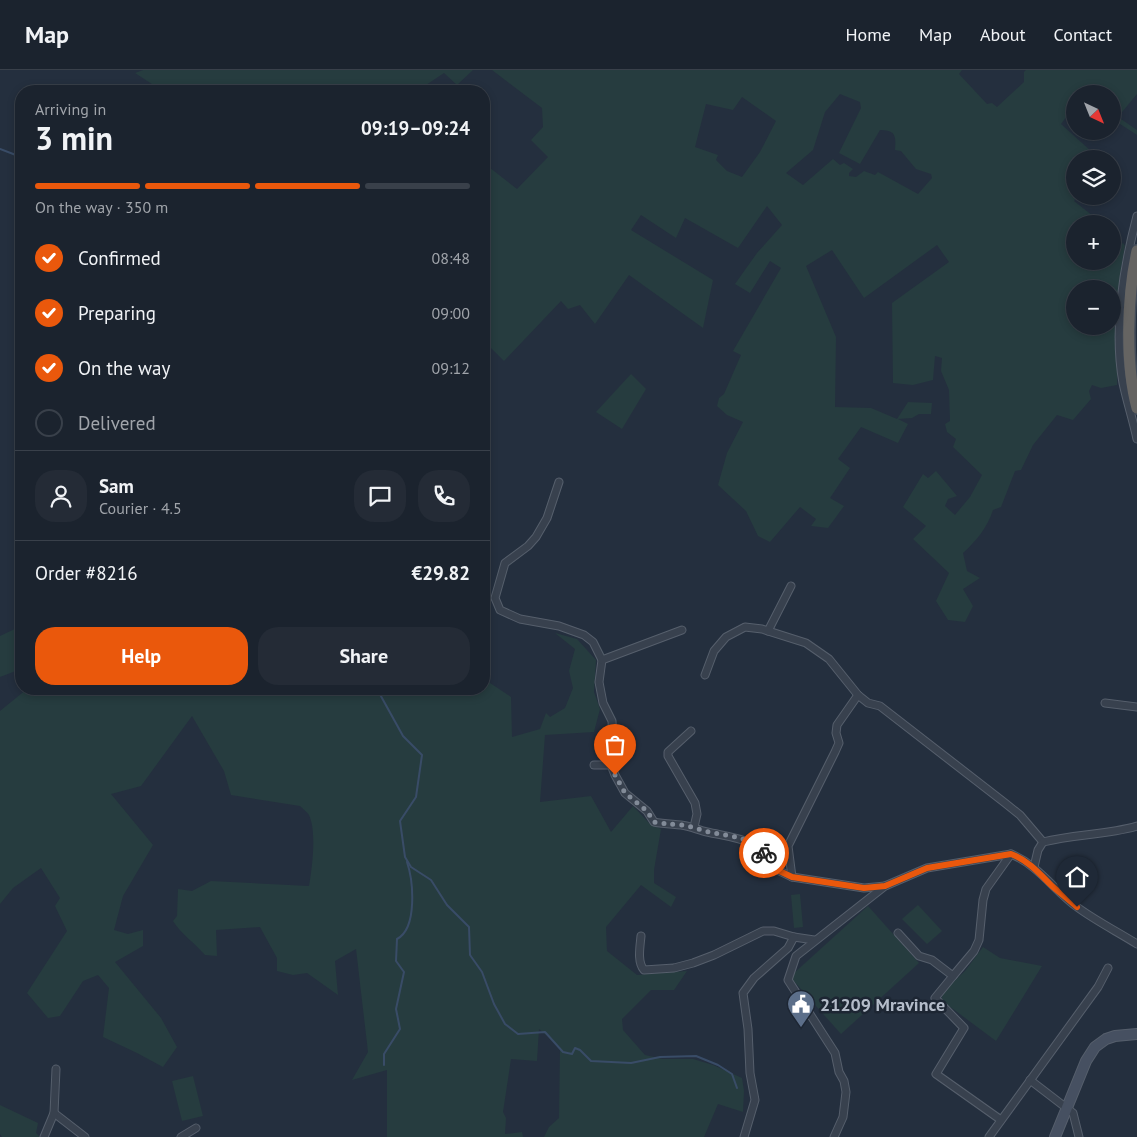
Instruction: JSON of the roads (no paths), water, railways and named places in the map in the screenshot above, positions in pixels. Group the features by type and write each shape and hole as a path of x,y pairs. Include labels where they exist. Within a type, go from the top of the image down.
{"highway":[{"path":"1137,251 1131,283 1129,313 1130,356 1137,408"}],"main road":[{"path":"1055,1137 1086,1062 1095,1047 1106,1039 1115,1036 1137,1034"}],"street":[{"path":"1137,216 1128,250 1121,299 1119,336 1123,382 1137,439"},
{"path":"559,482 547,518 536,537 528,546 505,564 496,598 500,610 520,619 559,626 584,635 593,642 602,660 599,682 603,702 612,721 611,764 625,793 647,811 654,822 694,827 751,842 768,858 771,867 792,877 864,888 885,886"},
{"path":"768,632 791,586"},
{"path":"705,675 714,651 726,637 745,627 806,643 829,659 858,695 868,703 880,706 1020,815 1043,842"},
{"path":"602,660 682,630"},
{"path":"792,877 788,846 839,743 836,733 837,725 858,695"},
{"path":"1105,703 1137,707"},
{"path":"691,731 668,752 668,756 695,803 697,814 694,827"},
{"path":"594,765 611,764"},
{"path":"1034,867 1038,850 1043,842 1074,835 1094,834 1137,826"},
{"path":"1000,1120 936,1074 964,1028 934,998 964,964 976,946 979,940 986,889 1011,854"},
{"path":"834,1137 843,1117 846,1092 844,1081 839,1072 836,1053 788,980 796,956 885,886 927,868 1011,854 1023,859 1034,867 1077,907 1137,944"},
{"path":"640,936 640,959 641,967 644,970 674,968 693,963 763,931 774,931 814,940"},
{"path":"898,933 919,956 932,960 953,976"},
{"path":"744,1137 755,1100 750,1073 748,1029 743,994 754,978 788,948 794,937"},
{"path":"989,1137 1098,987 1108,968"},
{"path":"44,1137 54,1113 56,1068"},
{"path":"1030,1080 1073,1113 1079,1137"},
{"path":"54,1113 85,1137"},
{"path":"181,1137 196,1128"}],"waterway":[{"path":"0,149 15,155"},
{"path":"380,695 403,736 422,755 416,797 400,821 405,857 411,867 431,880 447,905 469,927 470,955 482,972 494,1004 505,1024 518,1034 545,1032 563,1052 572,1054 575,1048 580,1050 591,1061 631,1063 660,1057 696,1056 718,1065 732,1074 737,1088"},
{"path":"384,1065 384,1054 400,1029 396,1009 404,972 396,961 397,939 404,933 411,915 412,891 407,862"}],"place":[{"name":"21209 Mravince","path":"801,1028"}]}
